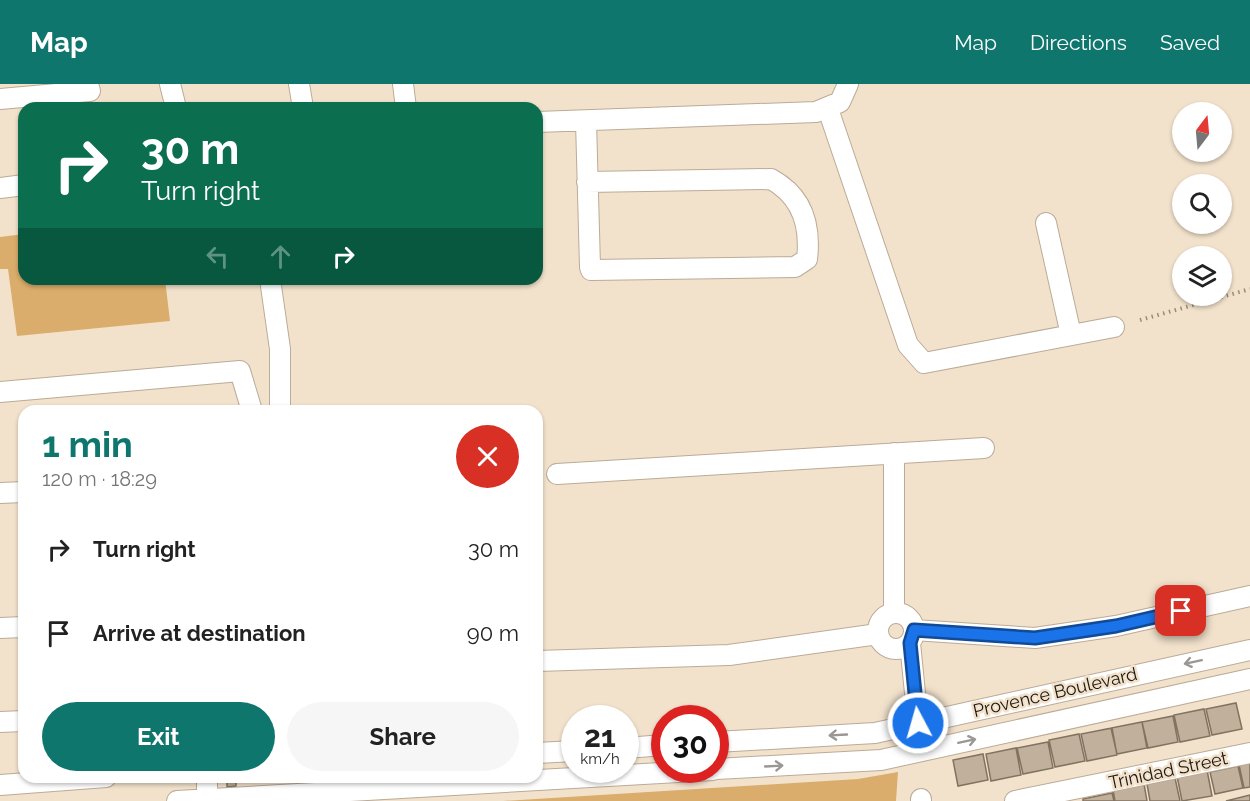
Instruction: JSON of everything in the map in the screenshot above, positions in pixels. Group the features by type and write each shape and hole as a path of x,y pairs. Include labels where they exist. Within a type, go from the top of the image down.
{"street":[{"path":"0,99 90,90 88,84"},
{"path":"170,84 174,102"},
{"path":"299,84 302,102"},
{"path":"403,84 405,102"},
{"path":"543,122 816,112 828,109 840,102 849,84"},
{"path":"828,109 908,345 924,363 1114,327"},
{"path":"586,121 587,182 590,267 595,272 795,267 807,259 809,241 798,201 786,188 771,179 587,182"},
{"path":"0,188 18,186"},
{"path":"1046,223 1071,335"},
{"path":"271,285 280,349 280,405"},
{"path":"0,392 240,371 250,405"},
{"path":"557,474 984,448"},
{"path":"894,453 894,613"},
{"path":"0,493 18,492"},
{"path":"912,637 1035,638 1116,626 1250,596"},
{"path":"912,637 904,648 891,648 885,645 878,634 882,620 894,613 908,617 912,637 918,723"},
{"path":"0,628 18,627"},
{"path":"543,661 729,655 878,634"},
{"name":"Provence Boulevard","path":"729,741 875,733 1250,650"},
{"name":"Provence Boulevard","path":"729,768 880,760 1250,679"},
{"path":"0,722 18,721"},
{"path":"875,733 880,760"},
{"path":"543,753 561,752"},
{"name":"Trinidad Street","path":"1015,801 1250,753"},
{"name":"Provence Boulevard","path":"543,777 651,772"},
{"path":"0,784 18,783"},
{"path":"207,783 207,799"},
{"name":"Provence Boulevard","path":"177,801 265,791 428,783"}],"path":[{"path":"1140,320 1250,289"}],"shaded area":[{"path":"18,235 18,285 166,285 170,321 17,336 8,269 0,269 0,237"},
{"path":"898,772 896,801 503,801 858,779"}],"building":[{"path":"1236,703 1242,729 1212,735 1206,709"},
{"path":"1204,709 1210,736 1180,742 1174,715"},
{"path":"1173,716 1178,742 1148,748 1142,722"},
{"path":"1142,722 1147,748 1117,754 1111,728"},
{"path":"1112,728 1117,755 1087,761 1081,734"},
{"path":"1079,734 1085,761 1055,767 1049,740"},
{"path":"1048,742 1053,768 1023,774 1017,748"},
{"path":"1016,748 1021,775 991,781 986,754"},
{"path":"983,754 988,780 958,786 953,760"},
{"path":"1250,763 1250,787 1244,788 1239,765"},
{"path":"1238,766 1243,788 1215,794 1210,772"},
{"path":"1207,770 1212,796 1182,801 1177,776"},
{"path":"1175,778 1180,801 1150,801 1147,784"},
{"path":"227,783 236,783 236,786 227,787"},
{"path":"1144,784 1147,801 1115,801 1113,790"},
{"path":"1112,793 1114,801 1083,801 1083,799"},
{"path":"1250,795 1250,801 1226,801"}],"route":[{"path":"918,723 910,643 914,630 1035,638 1116,626 1181,611"}]}
